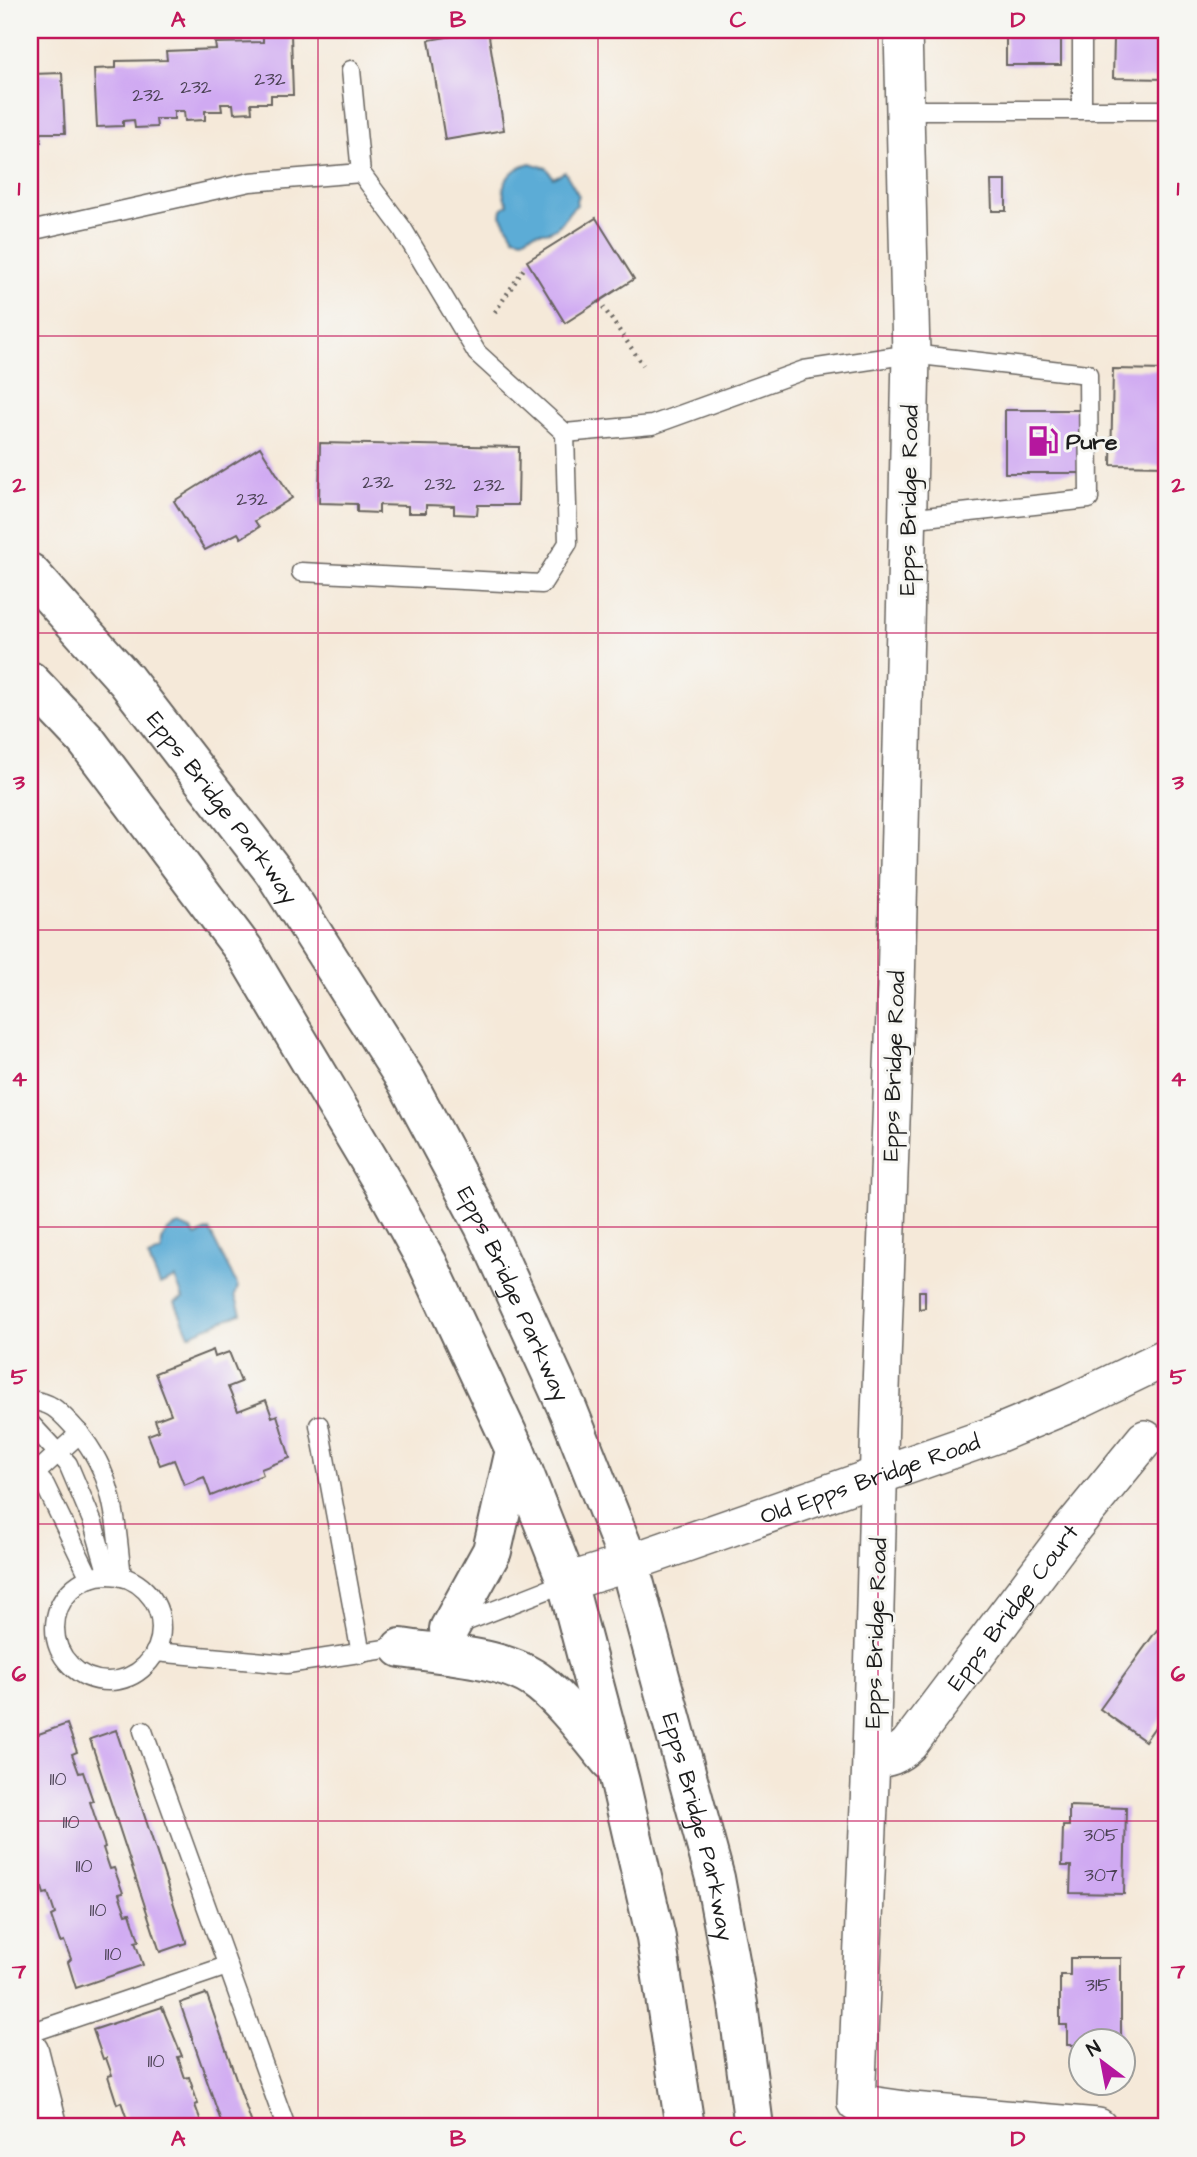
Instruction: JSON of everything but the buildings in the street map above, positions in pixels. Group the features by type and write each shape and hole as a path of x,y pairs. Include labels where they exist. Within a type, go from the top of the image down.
{"main road":[{"name":"Epps Bridge Parkway","path":"30,573 126,680 274,872 407,1082 484,1226 568,1410 629,1563 715,1878 738,2004 754,2127"},
{"path":"30,681 86,740 244,950 428,1264 515,1450 567,1582 616,1768 656,1938 685,2127"},
{"path":"449,1629 492,1551 515,1450"},
{"path":"401,1648 498,1663 529,1676 559,1701 616,1768"}],"street":[{"name":"Epps Bridge Road","path":"902,30 911,354 896,987 880,1415 871,1760 856,2103 912,2111 1098,2127"},
{"name":"Old Epps Bridge Road","path":"567,1582 629,1563 997,1434 1069,1404 1167,1357"},
{"name":"Epps Bridge Court","path":"871,1760 889,1758 900,1753 909,1744 1069,1532 1145,1439"},
{"path":"30,2052 49,2127"}],"lane":[{"path":"1082,30 1082,109"},
{"path":"301,572 542,584 568,543 565,433 477,353 402,228 361,173 351,70"},
{"path":"905,110 1167,110"},
{"path":"30,231 250,182 361,173"},
{"path":"565,433 652,425 804,370 911,354 1088,374 1089,499 907,520"},
{"path":"30,1400 49,1403 80,1433 89,1444 106,1478 114,1508 107,1576"},
{"path":"30,1423 68,1464 93,1523 107,1576"},
{"path":"318,1425 361,1654"},
{"path":"80,1433 33,1471 46,1485 107,1576"},
{"path":"107,1576 138,1584 155,1603 161,1620 160,1638 155,1652 144,1667 126,1678 108,1681 85,1676 70,1665 57,1643 55,1624 63,1600 75,1586 107,1576"},
{"path":"155,1652 287,1664 401,1648 567,1582"},
{"path":"143,1731 286,2127"},
{"path":"30,2033 227,1966"}],"path":[{"path":"495,312 525,267"},
{"path":"599,301 643,365"}],"water":[{"path":"530,163 547,168 553,178 565,172 579,196 577,205 557,227 533,233 523,239 514,237 501,215 502,209 508,204 503,190 512,173"},
{"path":"179,1225 191,1230 196,1236 209,1230 238,1287 235,1295 241,1313 189,1335 175,1302 183,1298 175,1278 160,1285 148,1257 162,1251 165,1234"}],"place":[{"name":"Pure","path":"1043,441"}]}
